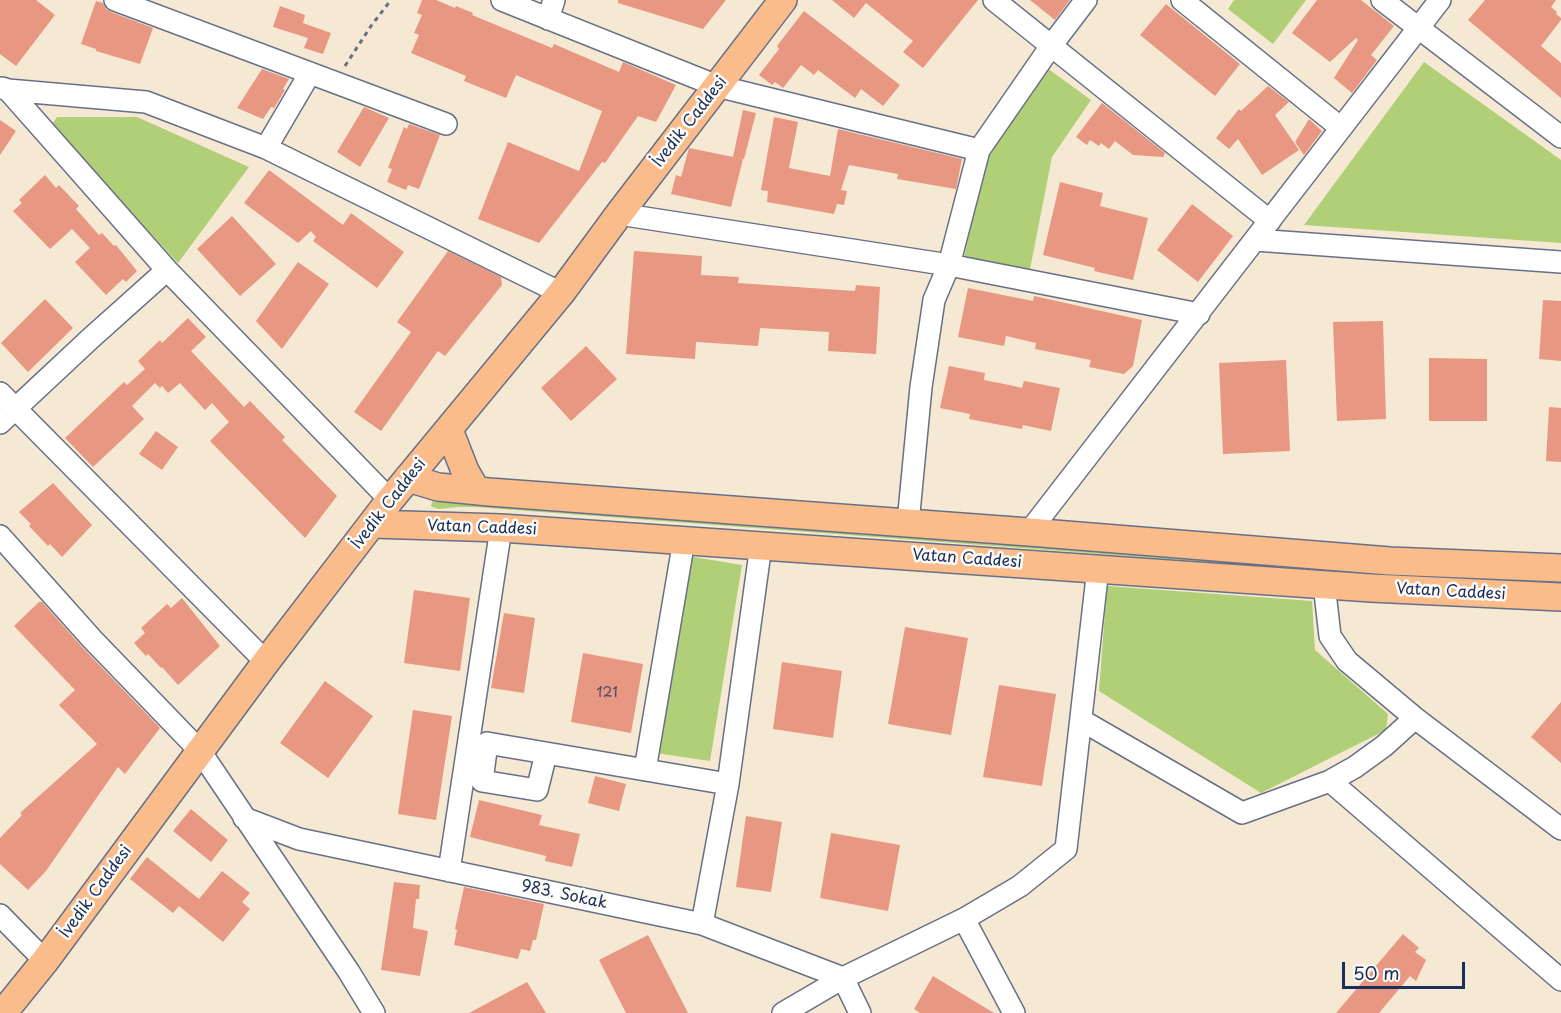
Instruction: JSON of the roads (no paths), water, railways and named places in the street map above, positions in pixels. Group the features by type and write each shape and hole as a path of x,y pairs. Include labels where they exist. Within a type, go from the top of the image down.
{"main road":[{"name":"İvedik Caddesi","path":"3,1013 45,961 266,662 390,500 561,293 783,0"},
{"path":"449,430 465,471 476,490"},
{"name":"Vatan Caddesi","path":"408,478 438,487 476,490 1390,561 1561,568"},
{"name":"Vatan Caddesi","path":"372,524 501,528 1371,588 1561,597"}],"street":[{"path":"115,0 446,124"},
{"path":"502,0 551,9 717,86 979,150"},
{"path":"994,0 1270,221"},
{"path":"908,523 921,387 934,300 949,265 979,150 1086,0"},
{"path":"1182,0 1341,128"},
{"path":"1382,0 1561,137"},
{"path":"1029,532 1440,0"},
{"path":"266,148 310,73"},
{"path":"4,89 146,102 266,148 561,293"},
{"path":"4,89 167,270 390,500"},
{"path":"619,214 949,265 1199,314"},
{"path":"1255,240 1561,262"},
{"path":"8,416 167,270"},
{"path":"0,393 8,416 266,662"},
{"path":"449,871 501,528"},
{"path":"0,536 92,639 200,751 350,972 374,1013"},
{"path":"645,770 684,540"},
{"path":"702,924 728,784 761,545"},
{"path":"783,1013 843,978 964,919 1020,886 1066,849 1098,568"},
{"path":"1324,584 1330,636 1347,661 1415,718 1561,829"},
{"path":"1081,720 1242,813 1329,781 1355,767 1384,746 1415,718"},
{"path":"546,754 728,784"},
{"path":"1329,781 1561,980"},
{"name":"983. Sokak","path":"244,818 299,839 702,924 843,978"},
{"path":"0,915 45,961"},
{"path":"964,919 1014,1013"},
{"path":"843,978 860,1013"}]}
